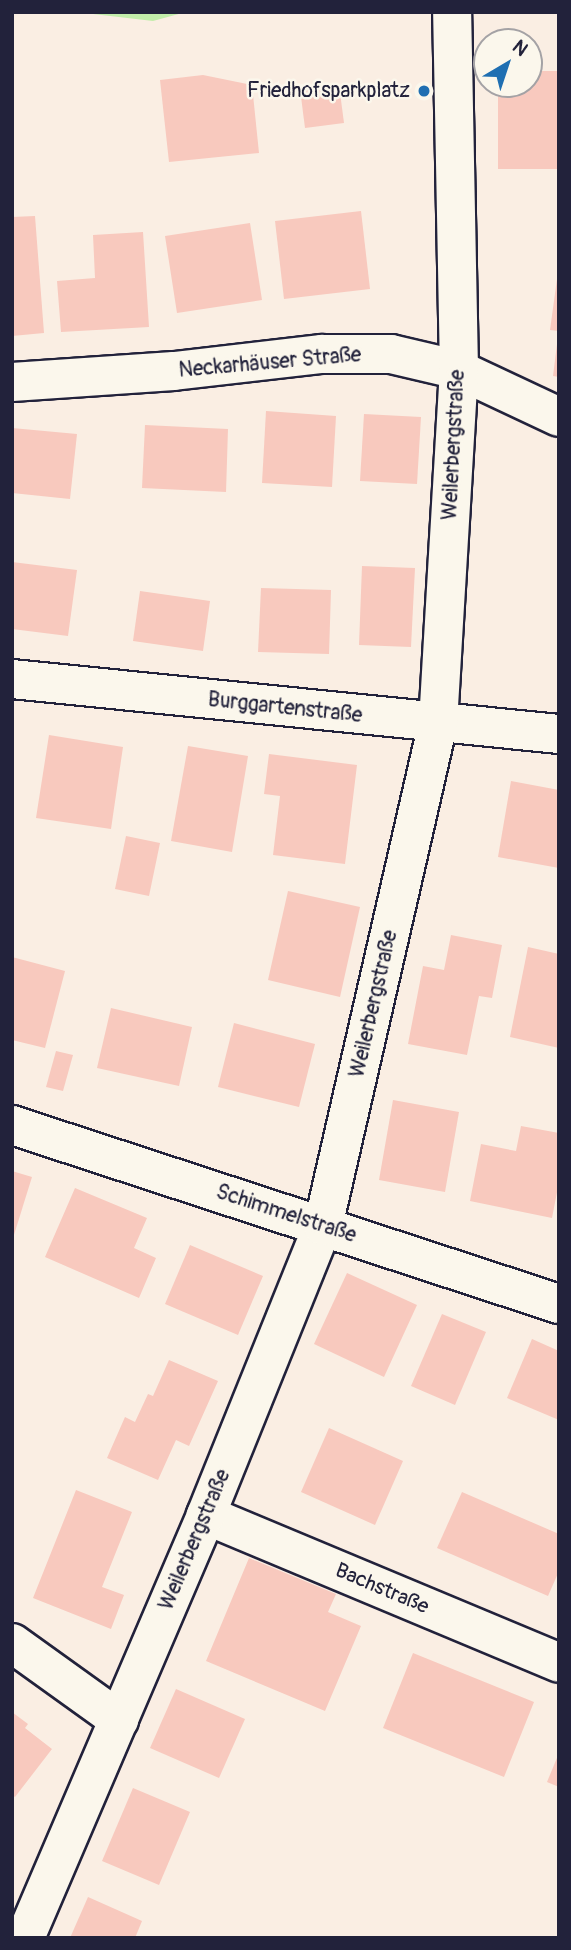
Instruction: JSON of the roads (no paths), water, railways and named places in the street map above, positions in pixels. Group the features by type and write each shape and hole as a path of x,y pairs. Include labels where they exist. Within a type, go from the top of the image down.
{"street":[{"name":"Weilerbergstraße","path":"25,1938 206,1515 323,1226 438,723 459,370 452,12"},
{"name":"Neckarhäuser Straße","path":"12,382 174,371 322,354 391,355 459,370 559,417"},
{"name":"Burggartenstraße","path":"12,679 559,734"},
{"name":"Schimmelstraße","path":"12,1125 559,1304"},
{"name":"Bachstraße","path":"206,1515 559,1662"},
{"path":"12,1643 119,1720"}],"place":[{"name":"Friedhofsparkplatz","path":"424,91"}]}
